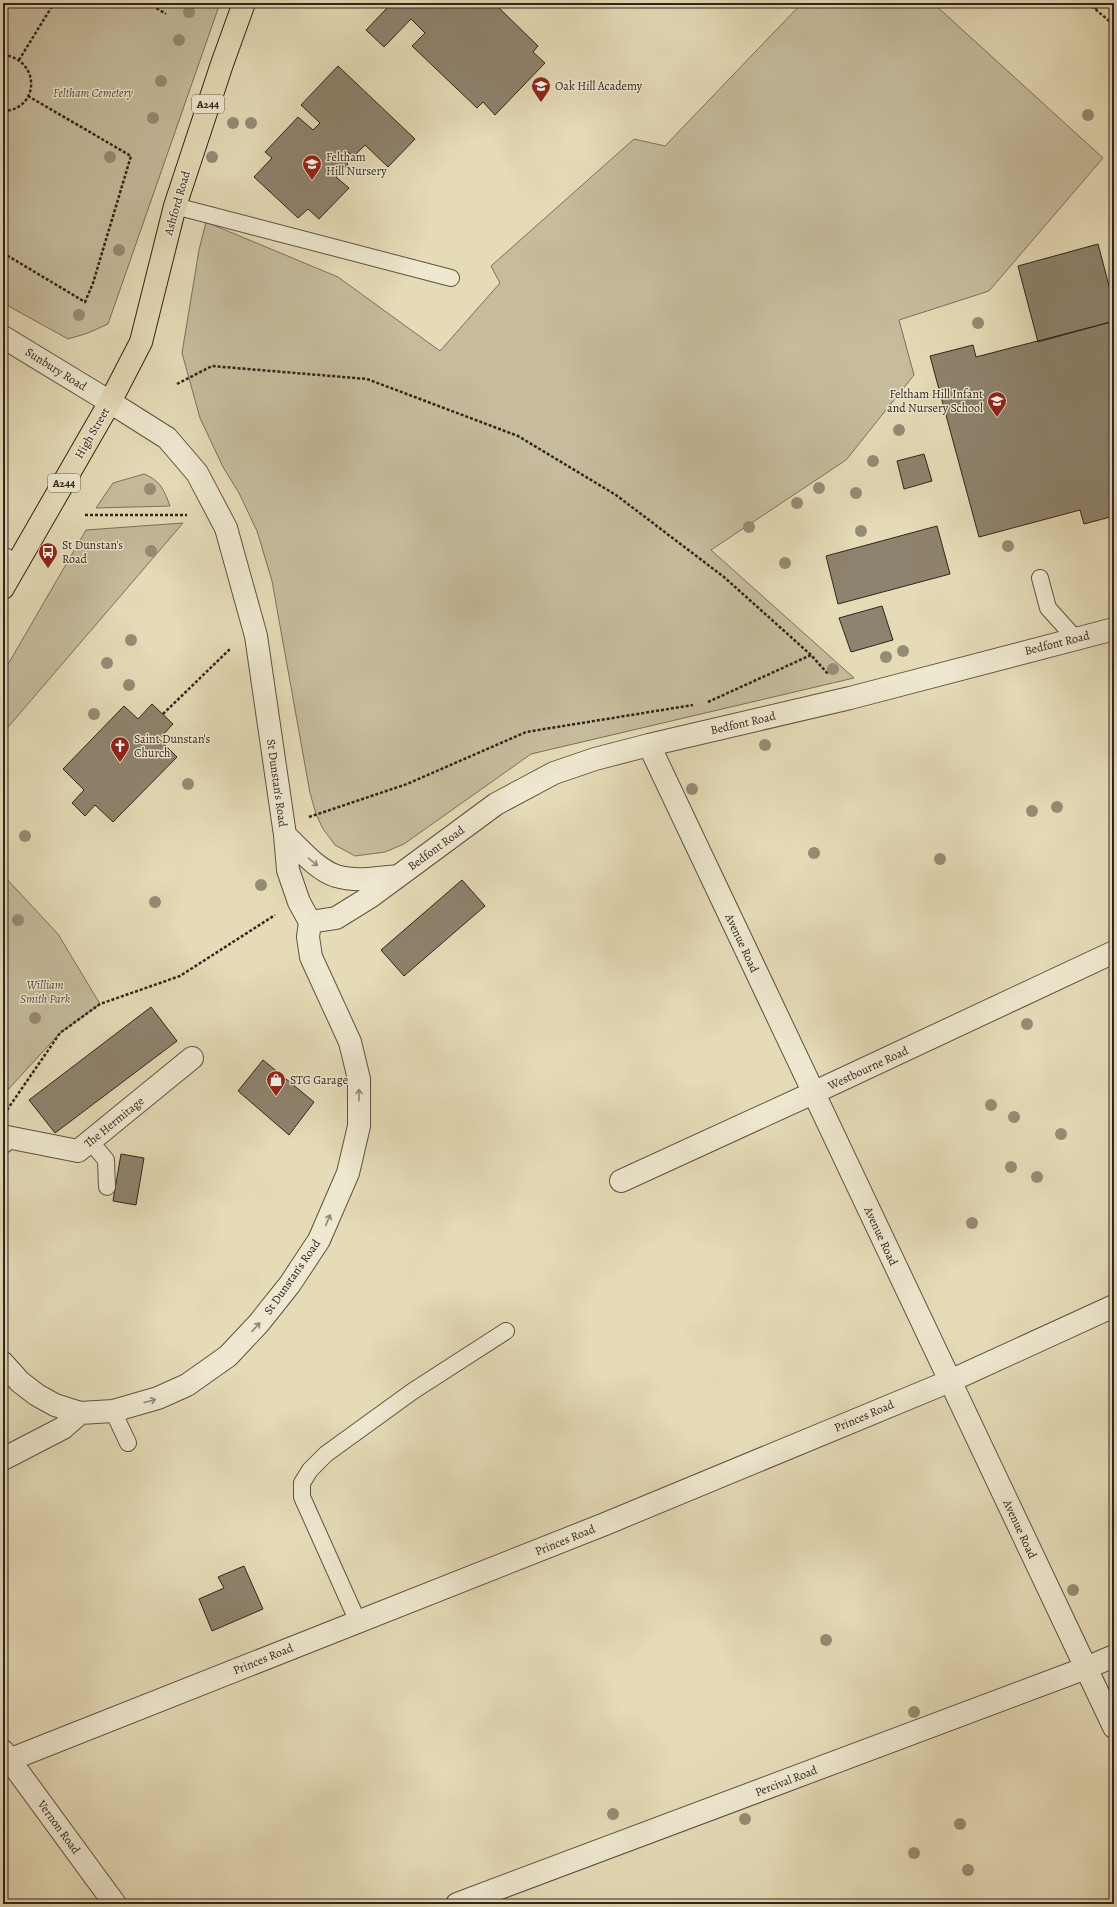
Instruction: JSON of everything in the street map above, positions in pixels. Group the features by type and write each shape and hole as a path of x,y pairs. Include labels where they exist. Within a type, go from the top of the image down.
{"main road":[{"name":"Ashford Road","path":"110,402 141,342 175,206 244,3"},
{"name":"High Street","path":"3,588 10,559 110,402"}],"street":[{"name":"Sunbury Road","path":"3,337 110,402"},
{"name":"St Dunstan's Road","path":"3,1363 20,1382 37,1395 55,1405 80,1413 113,1411 158,1398 187,1385 228,1356 260,1323 290,1284 319,1240 348,1173 359,1126 359,1079 350,1042 311,957 308,937 310,922 299,902 288,870 284,831 256,636 226,528 198,473 167,438 110,402"},
{"name":"Bedfont Road","path":"398,876 496,804 554,773 595,759 649,745 850,698 1114,629"},
{"name":"Avenue Road","path":"649,745 1114,1727"},
{"name":"St Dunstan's Road","path":"284,831 316,864 336,876 363,879 398,876"},
{"path":"310,922 336,918 370,897 398,876"},
{"name":"Westbourne Road","path":"621,1181 813,1094 1114,952"},
{"name":"The Hermitage","path":"3,1142 7,1138 78,1151 192,1058"},
{"name":"Princes Road","path":"6,1755 358,1622 605,1524 950,1380 1114,1306"},
{"path":"3,1459 63,1428 80,1413"},
{"name":"Percival Road","path":"457,1904 1086,1668 1114,1656"},
{"name":"Vernon Road","path":"6,1755 114,1904"}],"lane":[{"path":"175,206 451,278"},
{"path":"1040,578 1048,608 1075,638"},
{"path":"90,1141 106,1160 107,1187"},
{"path":"358,1622 302,1497 302,1483 310,1470 326,1454 413,1391 506,1331"},
{"path":"113,1411 128,1443"}],"path":[{"path":"19,60 54,3"},
{"path":"148,3 166,14"},
{"path":"1088,3 1114,25"},
{"path":"1095,9 1100,3"},
{"path":"3,56 10,56 19,60 29,73 31,80 28,96 24,103 17,108 9,111 3,111"},
{"path":"3,253 85,302 93,283 130,156 28,96"},
{"path":"177,384 212,366 367,379 518,436 616,495 724,577 811,655 850,698"},
{"path":"85,515 187,515"},
{"path":"163,714 230,648"},
{"path":"706,703 811,655"},
{"path":"284,831 407,784 526,732 698,704"},
{"path":"3,1115 60,1033 100,1004 180,976 280,912 299,902"}],"green space":[{"name":"Feltham Cemetery","path":"3,3 220,3 108,324 88,333 68,339 3,303"},
{"path":"802,3 933,3 1103,158 989,291 899,320 914,375 846,460 711,550 854,678 531,754 404,844 385,852 355,856 335,845 323,829 316,814 310,793 272,581 257,531 239,493 223,467 200,418 182,353 199,250 206,222 338,277 440,351 500,283 491,266 634,139 665,146"},
{"path":"144,474 158,483 166,495 170,506 96,508 113,483"},
{"path":"183,523 3,733 3,673 86,530"},
{"name":"William Smith Park","path":"3,875 58,934 100,1004 60,1033 3,1095"}],"building":[{"path":"383,3 494,3 538,46 533,52 545,63 495,115 483,102 477,108 412,46 425,33 411,19 384,47 366,30 388,7"},
{"path":"338,66 415,139 388,167 365,145 353,157 346,150 340,157 348,164 336,177 349,188 319,219 308,209 298,218 254,177 272,158 265,152 298,117 313,130 320,123 301,105"},
{"path":"1098,244 1114,305 1114,321 1038,342 1018,266"},
{"path":"1111,322 1114,335 1114,516 1084,524 1080,510 979,537 930,356 973,345 976,357"},
{"path":"924,454 932,481 904,489 897,461"},
{"path":"937,526 950,574 838,604 826,556"},
{"path":"882,606 893,640 851,652 839,618"},
{"name":"Saint Dunstan's Church","path":"152,704 173,724 159,739 177,757 113,822 95,805 85,816 72,803 84,790 63,769 124,706 138,719"},
{"path":"462,880 485,906 404,976 381,950"},
{"path":"151,1007 177,1041 55,1133 29,1100"},
{"name":"STG Garage","path":"263,1060 314,1102 289,1135 238,1091"},
{"path":"121,1154 144,1158 136,1205 113,1201"},
{"path":"244,1566 263,1609 212,1631 199,1599 224,1588 218,1577"}],"place":[{"name":"Oak Hill Academy","path":"541,103"},
{"name":"Feltham Hill Nursery","path":"312,181"},
{"name":"Feltham Hill Infant and Nursery School","path":"997,418"},
{"name":"St Dunstan's Road","path":"48,569"},
{"name":"Saint Dunstan's Church","path":"120,763"},
{"name":"STG Garage","path":"276,1097"}]}
